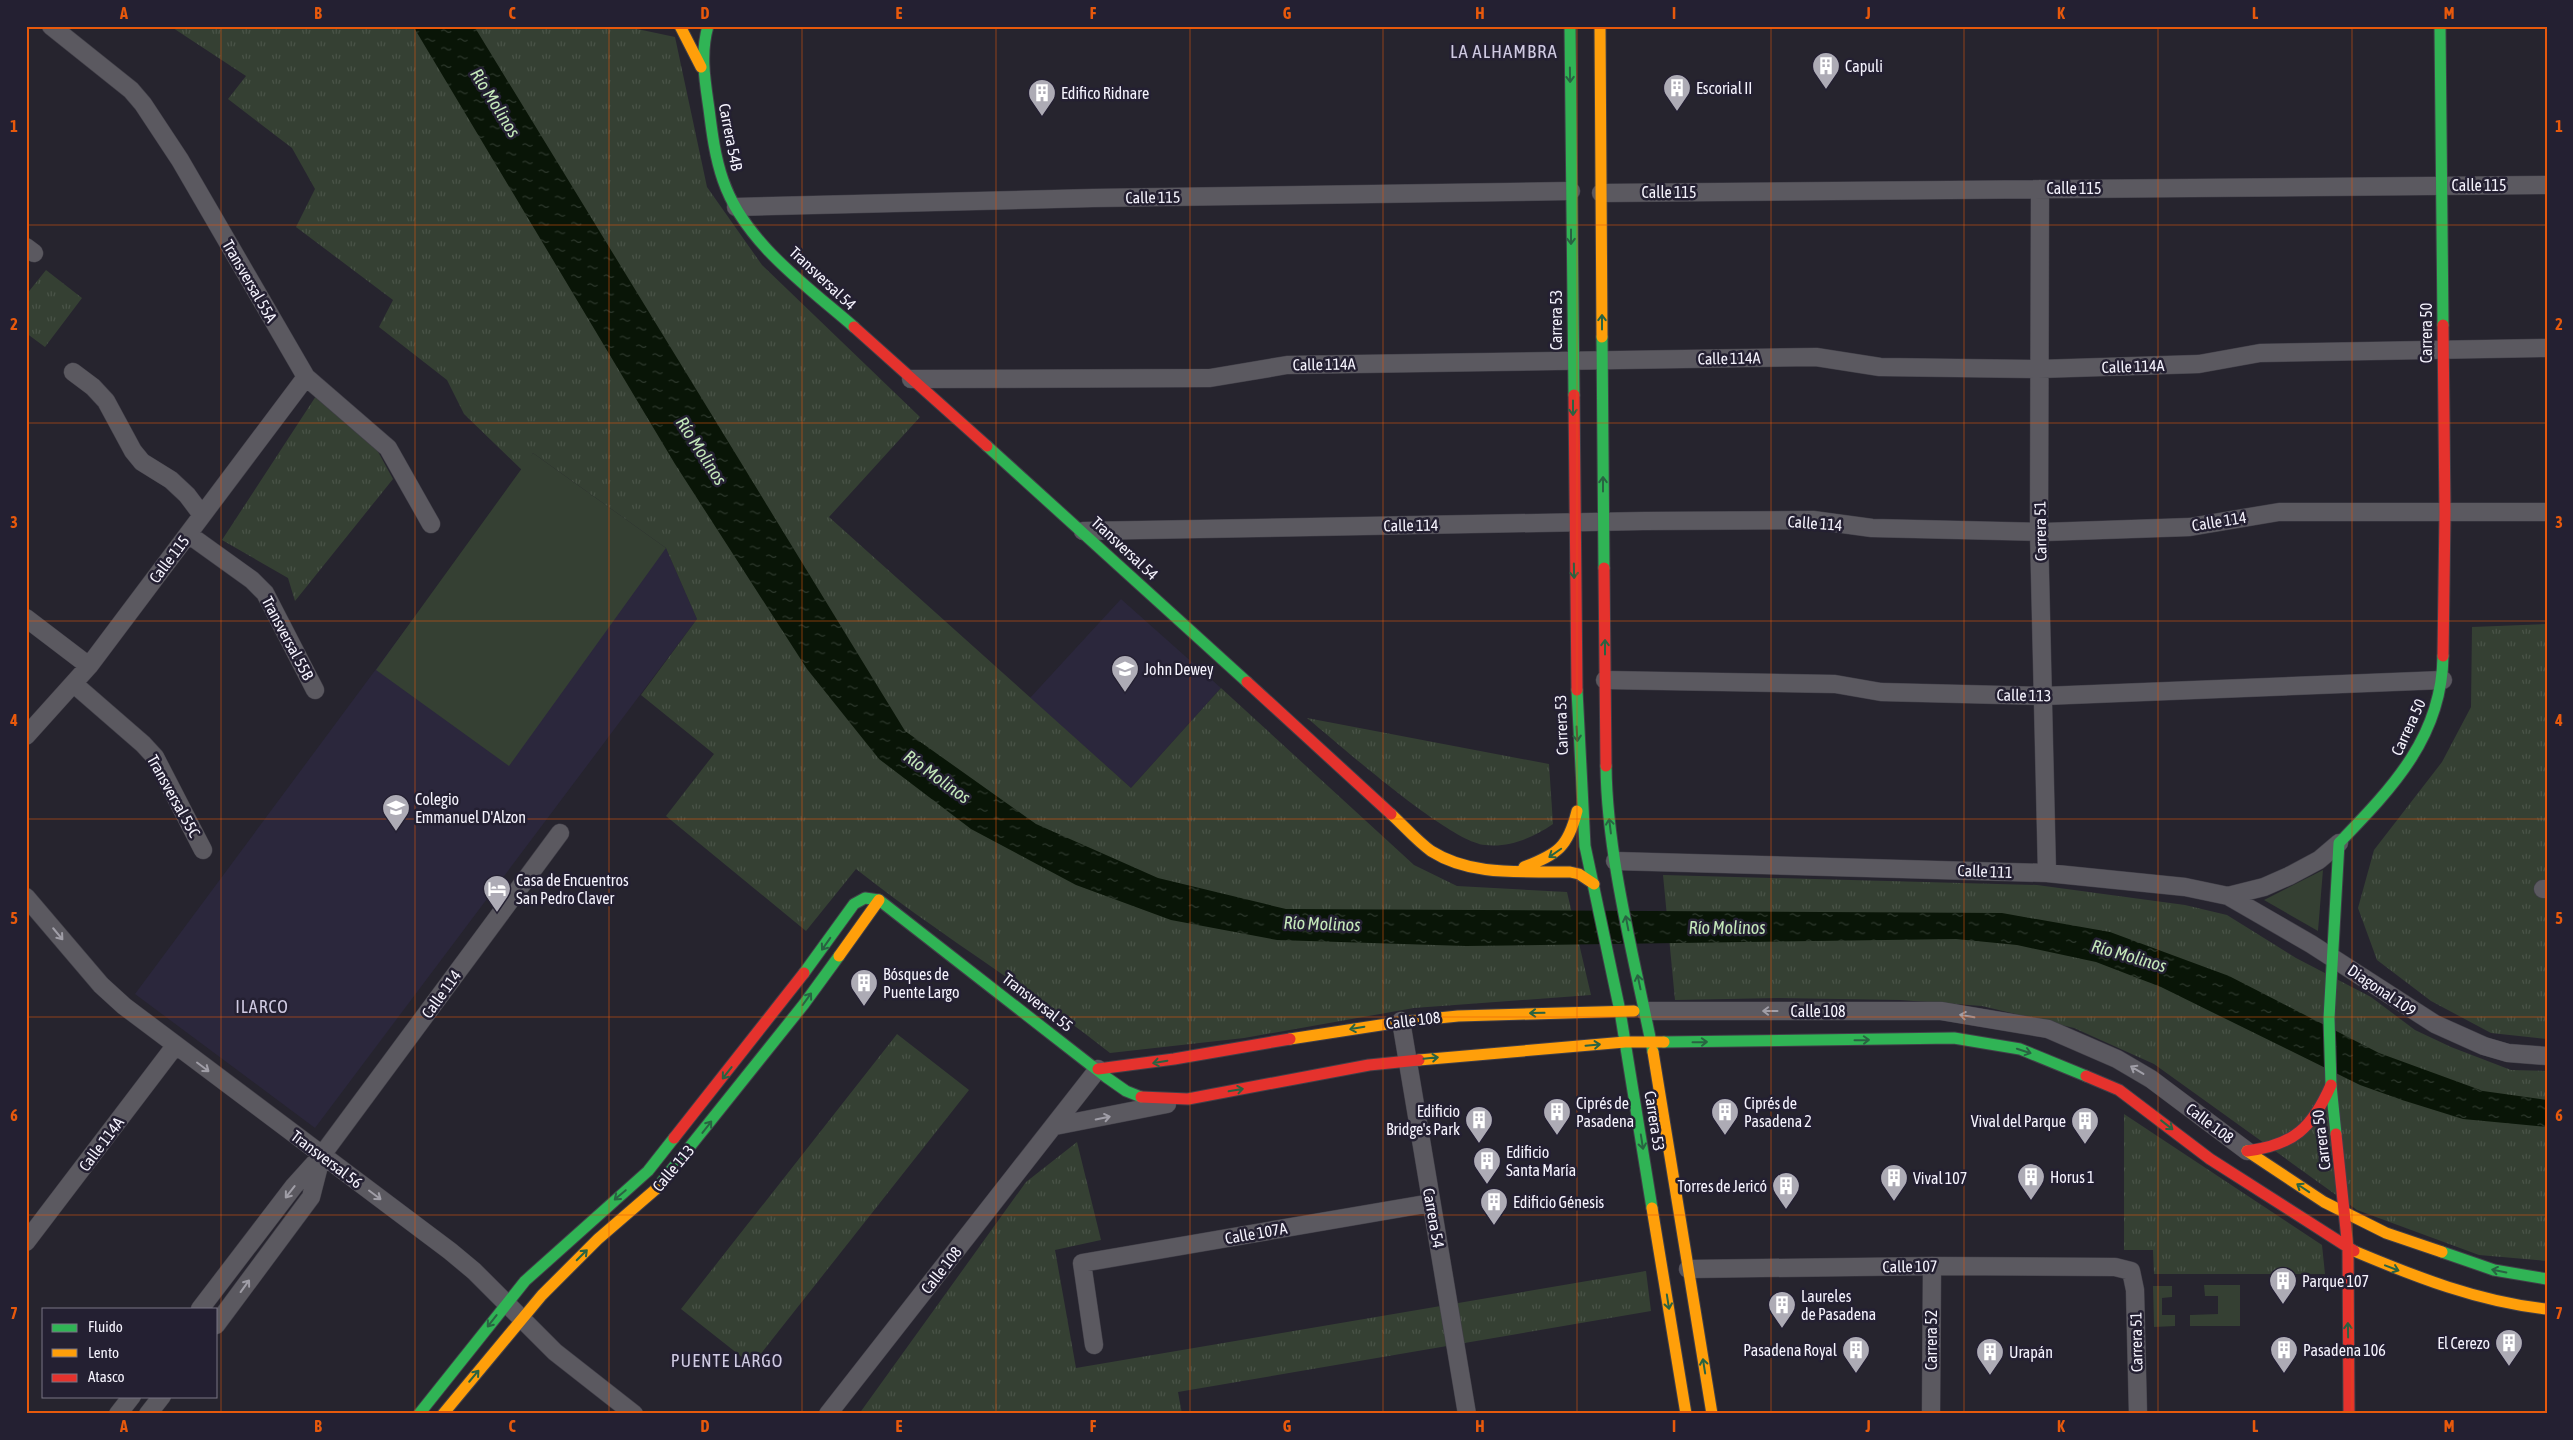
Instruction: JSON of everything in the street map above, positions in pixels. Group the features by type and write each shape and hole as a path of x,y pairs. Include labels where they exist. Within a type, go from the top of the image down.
{"street":[{"name":"Transversal 55A","path":"51,26 63,33 131,90 143,104 180,160 306,377 388,448 431,524"},
{"name":"Carrera 54B","path":"680,26 703,70"},
{"name":"Carrera 54B","path":"708,26 704,40 703,70 718,165 736,207"},
{"name":"Carrera 53","path":"1570,26 1574,522 1577,727 1580,794 1585,846 1610,956 1620,1011 1686,1414"},
{"name":"Carrera 53","path":"1600,26 1606,790 1620,892 1651,1042 1712,1414"},
{"name":"Carrera 50","path":"2349,1414 2348,1249 2331,1079 2329,1018 2339,843 2390,790 2409,766 2437,708 2443,680 2445,513 2440,26"},
{"name":"Calle 115","path":"1601,193 2547,185"},
{"name":"Carrera 51","path":"2040,189 2039,532 2047,873"},
{"name":"Calle 115","path":"736,207 1093,198 1571,191"},
{"name":"Transversal 54","path":"736,207 768,249 1083,531 1430,850 1457,864 1486,870 1570,872 1579,874 1594,884"},
{"name":"Calle 114A","path":"911,379 1210,378 1287,365 1816,357 1880,367 2039,369 2199,364 2260,353 2547,348"},
{"path":"72,372 93,387 106,401 133,451 142,462 171,480 187,494 202,515"},
{"name":"Calle 115","path":"26,736 89,666 306,377"},
{"name":"Calle 114","path":"1083,531 1574,522 1813,520 1872,528 2039,532 2190,526 2278,512 2547,512"},
{"name":"Transversal 55B","path":"188,534 252,580 265,593 315,690"},
{"path":"26,618 89,666"},
{"name":"Calle 113","path":"1605,680 1835,684 1881,692 2044,696 2443,680"},
{"name":"Transversal 55C","path":"74,684 143,744 155,757 203,850"},
{"name":"Transversal 54","path":"1515,870 1548,858 1565,846 1573,826 1580,794"},
{"name":"Calle 114","path":"201,1308 294,1186 322,1155 560,833"},
{"name":"Calle 111","path":"1615,861 2047,873 2185,887 2228,896 2264,887 2289,876 2319,860 2339,843"},
{"name":"Diagonal 109","path":"2228,896 2333,957 2364,977 2386,995 2435,1024 2484,1046 2508,1053 2547,1056"},
{"name":"Transversal 56","path":"26,897 101,985 124,1006 450,1251 507,1303 555,1352 634,1414"},
{"name":"Calle 113","path":"419,1414 525,1281 648,1171 775,1012 854,904 860,898 869,897 880,900 804,1004 663,1183 598,1239 542,1295 443,1414"},
{"name":"Transversal 55","path":"880,900 1126,1091 1141,1097 1188,1099"},
{"name":"Calle 108","path":"828,1414 1098,1069 1144,1065 1401,1022 1456,1015 1620,1011 1941,1011 2048,1029 2117,1059 2151,1079 2247,1151 2345,1214 2386,1233 2439,1253 2494,1270 2547,1279"},
{"name":"Carrera 54","path":"1401,1022 1467,1414"},
{"name":"Calle 108","path":"1054,1126 1369,1065 1407,1061 1625,1042 1954,1038 2020,1049 2120,1090 2210,1159 2348,1249 2416,1277 2452,1289 2518,1306 2547,1309"},
{"name":"Calle 114A","path":"26,1242 175,1046"},
{"path":"2247,1151 2264,1150 2288,1143 2303,1132 2324,1104 2331,1079"},
{"name":"Calle 114","path":"218,1322 311,1197 322,1155"},
{"path":"648,1171 663,1183"},
{"name":"Calle 107A","path":"1094,1345 1082,1263 1431,1203"},
{"name":"Calle 107","path":"1688,1269 1932,1266 2115,1267 2131,1271"},
{"name":"Carrera 52","path":"1931,1414 1932,1266"},
{"name":"Carrera 51","path":"2131,1271 2135,1290 2138,1414"},
{"path":"118,1414 130,1398"},
{"path":"148,1414 160,1398"}],"shaded area":[{"name":"Colegio Emmanuel D'Alzon","path":"523,471 666,548 697,619 315,1128 135,994"},
{"name":"John Dewey","path":"1121,599 1221,688 1131,788 1030,698"}],"green space":[{"path":"170,26 623,26 675,37 707,187 762,265 920,417 829,517 1131,788 1221,688 1414,865 1457,886 1567,892 1591,995 1414,1008 1244,1038 1110,1053 856,869 806,931 666,816 714,754 641,695 697,619 666,548 533,453 523,471 464,414 447,380 379,327 393,300 296,227 315,189 292,148 228,99 246,76"},
{"path":"46,270 82,298 45,347 26,333 26,295"},
{"path":"316,396 376,448 393,479 295,601 288,578 222,540"},
{"path":"533,453 666,548 509,766 376,670"},
{"path":"2547,624 2547,1039 2491,1033 2431,1001 2377,960 2358,908 2374,850 2442,762 2471,707 2472,627"},
{"path":"1307,718 1549,764 1553,824 1530,837 1504,845 1485,845 1468,840 1422,811"},
{"path":"2323,870 2318,931 2264,900"},
{"path":"1663,875 2037,885 2185,905 2227,915 2296,958 2371,997 2415,1030 2451,1047 2511,1070 2547,1071 2547,1261 2479,1255 2357,1210 2154,1064 2074,1028 1982,1006 1900,1000 1778,998 1675,1000"},
{"path":"897,1034 969,1090 752,1365 681,1309"},
{"path":"2124,1114 2322,1245 2325,1274 2154,1274 2153,1250 2124,1250"},
{"path":"1077,1142 1101,1240 1055,1250 1076,1368 1646,1271 1651,1311 1178,1392 1182,1414 859,1414 1026,1182"},
{"path":"2204,1285 2240,1285 2240,1326 2190,1326 2190,1315 2218,1314 2218,1296 2205,1296"},
{"path":"2153,1286 2172,1286 2172,1297 2162,1298 2162,1315 2175,1315 2175,1326 2154,1327"}],"water":[{"name":"Río Molinos","path":"413,26 474,26 905,731 1036,824 1158,878 1286,909 2002,913 2110,932 2229,976 2379,1053 2483,1091 2547,1100 2547,1127 2463,1119 2402,1100 2360,1085 2161,987 2096,962 2017,945 1956,939 1466,946 1277,940 1171,920 1076,885 971,829 879,759 807,669 675,464"}],"traffic: fast":[{"path":"708,26 704,47 704,68 711,127 720,171 733,202 761,243 797,279 854,327"},
{"path":"1570,26 1574,395"},
{"path":"2440,26 2443,325"},
{"path":"1602,337 1604,568"},
{"path":"987,446 1247,682"},
{"path":"2336,1134 2331,1085 2329,1018 2339,843 2395,781 2424,736 2434,712 2440,685 2443,656"},
{"path":"1577,690 1585,846 1620,1011 1652,1208"},
{"path":"1606,766 1611,837 1630,946 1653,1052"},
{"path":"804,973 854,904 865,898 879,900 1106,1077 1126,1091 1141,1097"},
{"path":"656,1189 804,1004 839,956"},
{"path":"1664,1042 1954,1038 2020,1049 2086,1076"},
{"path":"419,1414 525,1281 648,1171 674,1138"},
{"path":"2442,1252 2494,1270 2547,1279"}],"traffic: slow":[{"path":"680,26 701,67"},
{"path":"1600,26 1602,337"},
{"path":"1524,867 1545,858 1560,848 1570,833 1577,811"},
{"path":"1391,814 1431,851 1463,865 1498,871 1570,872 1579,874 1594,884"},
{"path":"839,956 879,900"},
{"path":"1290,1039 1400,1022 1458,1016 1634,1011"},
{"path":"1419,1060 1625,1042 1664,1042"},
{"path":"1653,1052 1712,1414"},
{"path":"2247,1151 2324,1202 2386,1233 2442,1252"},
{"path":"443,1414 542,1295 598,1239 656,1189"},
{"path":"1652,1208 1686,1414"},
{"path":"2354,1251 2448,1287 2497,1301 2547,1309"}],"traffic: jam":[{"path":"2443,325 2445,513 2443,656"},
{"path":"854,327 987,446"},
{"path":"1574,395 1577,690"},
{"path":"1604,568 1606,766"},
{"path":"1247,682 1391,814"},
{"path":"674,1138 804,973"},
{"path":"1098,1069 1174,1059 1290,1039"},
{"path":"1141,1097 1188,1099 1369,1065 1419,1060"},
{"path":"2086,1076 2119,1090 2210,1159 2354,1251"},
{"path":"2247,1151 2277,1144 2300,1132 2316,1113 2331,1085"},
{"path":"2336,1134 2348,1249 2349,1414"}],"place":[{"name":"Capuli","path":"1826,90"},
{"name":"Escorial II","path":"1677,112"},
{"name":"Edifico Ridnare","path":"1042,117"},
{"name":"John Dewey","path":"1125,693"},
{"name":"Colegio Emmanuel D'Alzon","path":"396,832"},
{"name":"Casa de Encuentros San Pedro Claver","path":"497,913"},
{"name":"Bósques de Puente Largo","path":"864,1007"},
{"name":"Ciprés de Pasadena","path":"1557,1136"},
{"name":"Ciprés de Pasadena 2","path":"1725,1136"},
{"name":"Edificio Bridge's Park","path":"1479,1144"},
{"name":"Vival del Parque","path":"2085,1145"},
{"name":"Edificio Santa María","path":"1487,1185"},
{"name":"Horus 1","path":"2031,1201"},
{"name":"Vival 107","path":"1894,1202"},
{"name":"Torres de Jericó","path":"1786,1210"},
{"name":"Edificio Génesis","path":"1494,1226"},
{"name":"Parque 107","path":"2283,1305"},
{"name":"Laureles de Pasadena","path":"1782,1329"},
{"name":"El Cerezo","path":"2509,1367"},
{"name":"Pasadena Royal","path":"1856,1374"},
{"name":"Pasadena 106","path":"2284,1374"},
{"name":"Urapán","path":"1990,1376"}],"district":[{"name":"LA ALHAMBRA","path":"1504,51"},
{"name":"ILARCO","path":"262,1007"},
{"name":"PUENTE LARGO","path":"727,1361"}]}
